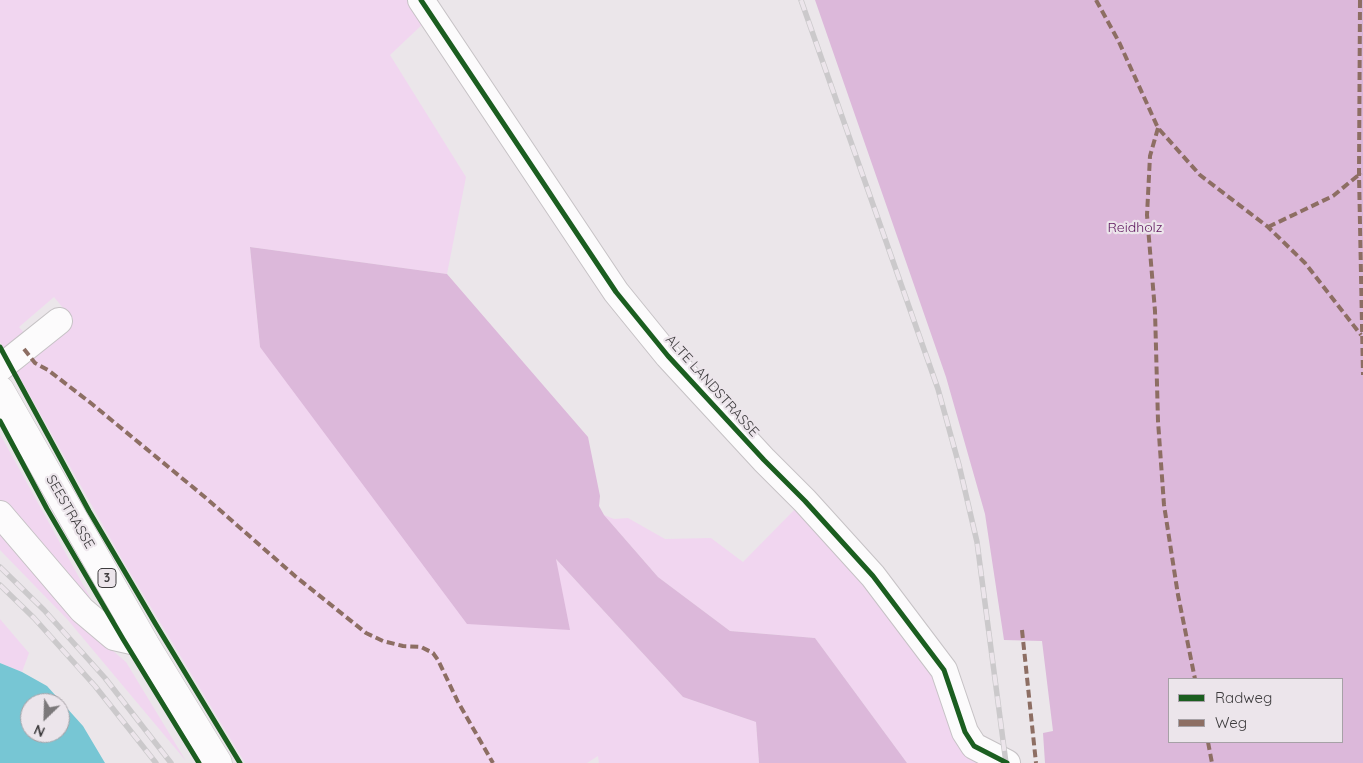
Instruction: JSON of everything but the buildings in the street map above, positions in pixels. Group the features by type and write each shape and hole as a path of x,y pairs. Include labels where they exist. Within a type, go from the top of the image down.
{"main road":[{"name":"SEESTRASSE","path":"0,390 145,644 218,763"}],"street":[{"name":"ALTE LANDSTRASSE","path":"421,0 616,292 668,356 873,576 944,670 965,732 974,746 1007,763"},
{"path":"0,368 59,321"},
{"path":"0,514 82,610 114,637 145,644"}],"shaded area":[{"path":"0,0 411,0 426,21 390,55 466,177 447,274 250,247 260,347 555,558 683,697 756,722 759,763 599,763 598,756 587,763 245,763 123,561 0,342","holes":["54,297 73,320 38,349 19,327"]},
{"path":"0,434 102,619 0,505"},
{"path":"800,504 931,670 980,763 907,763 815,638 730,631 658,577 604,515 614,519 628,518 665,539 711,538 743,562"},
{"path":"0,524 92,633 126,662 186,761 67,619 0,550"},
{"path":"0,619 29,653 22,672 0,663"}],"green space":[{"name":"Reidholz","path":"815,0 1363,0 1363,763 1045,763 1043,733 1053,731 1042,641 1004,640 985,514 946,377"},
{"path":"250,247 447,274 588,437 600,496 599,506 604,515 658,577 730,631 815,638 907,763 759,763 756,722 683,697 556,559 570,630 467,624 260,347"}],"water":[{"path":"0,663 22,672 47,686 53,693 20,693 20,743 70,743 70,712 83,726 105,763 0,763"}],"railway":[{"path":"801,0 938,389 959,465 977,542 1006,763"},
{"path":"0,567 44,610 105,678 171,763"},
{"path":"0,585 34,618 95,686 156,763"}],"marked path":[{"path":"1096,0 1119,42 1158,128 1200,175 1268,227 1305,263 1361,335"},
{"path":"1360,0 1359,174 1363,375"},
{"path":"1158,128 1150,156 1147,215 1155,311 1158,421 1164,505 1178,595 1195,678"},
{"path":"1268,227 1333,196 1361,173"},
{"path":"24,349 35,363 48,370 92,404 206,498 295,576 366,633 383,641 403,646 421,647 433,653 458,702 493,763"},
{"path":"1022,630 1036,763"},
{"path":"1208,743 1212,763"}],"cycle path":[{"path":"421,0 616,292 668,356 873,576 944,670 965,732 974,746 1007,763"},
{"path":"0,347 89,511 240,763"},
{"path":"0,421 47,509 123,639 199,763"}]}
